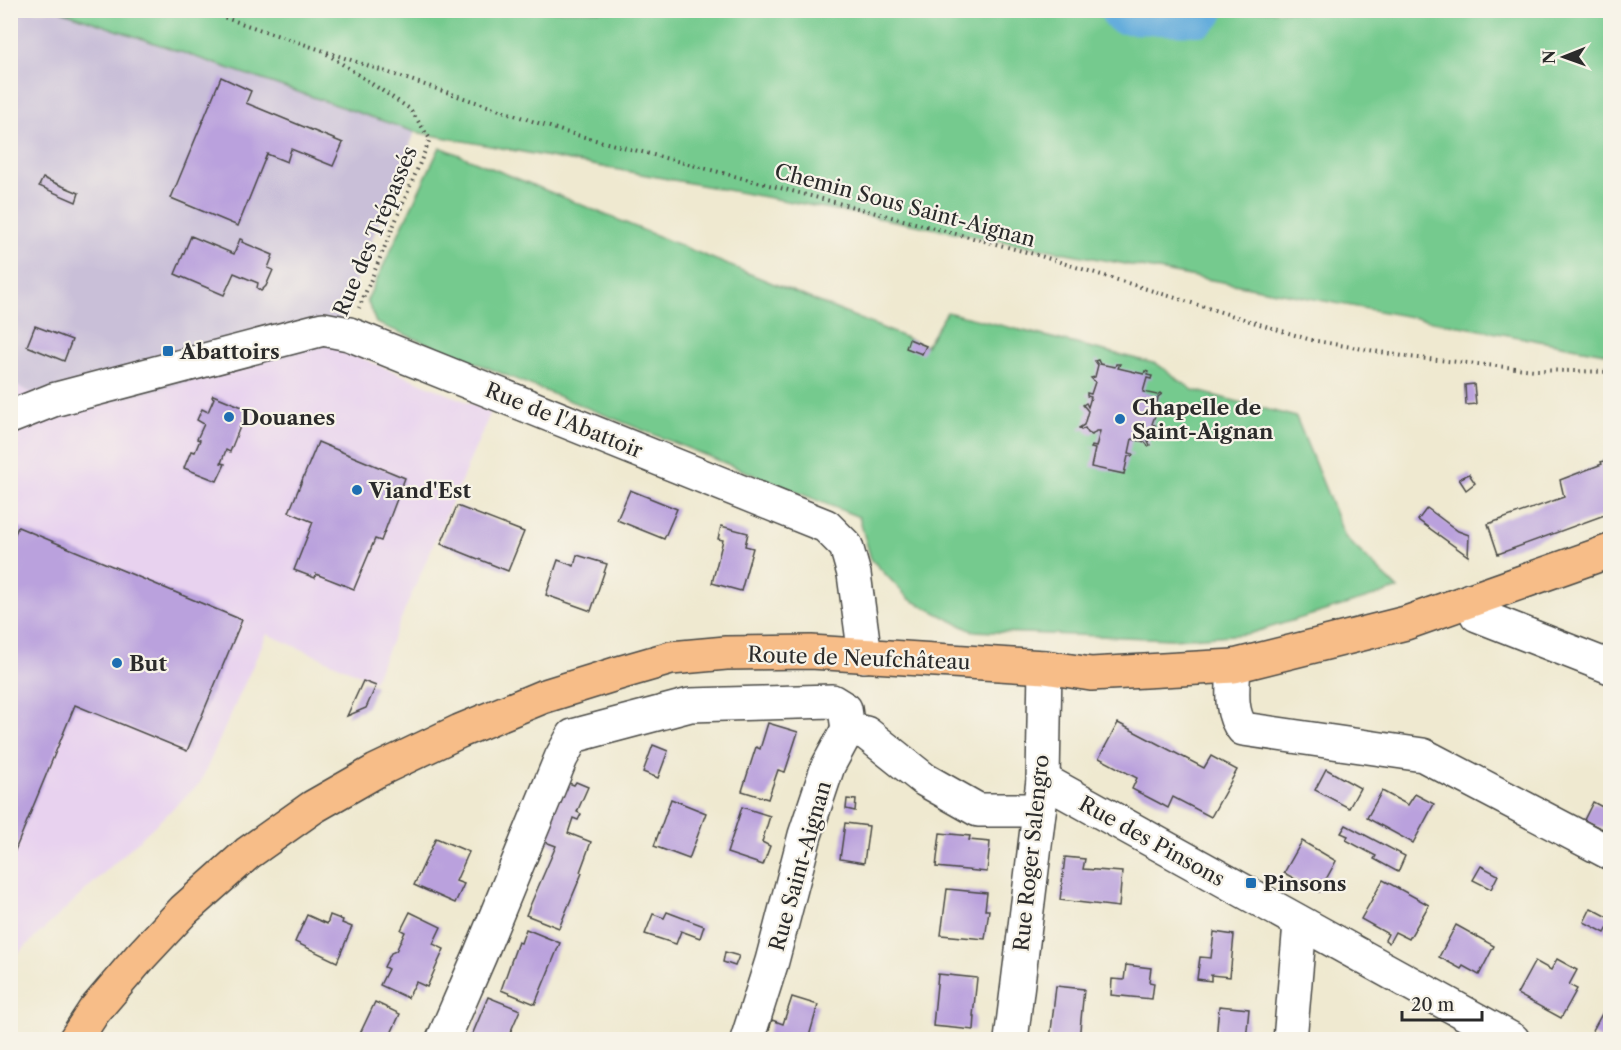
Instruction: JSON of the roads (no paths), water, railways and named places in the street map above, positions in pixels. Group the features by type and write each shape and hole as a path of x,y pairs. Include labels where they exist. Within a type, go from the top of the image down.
{"main road":[{"name":"Route de Neufchâteau","path":"75,1040 94,1011 141,956 184,910 248,852 314,807 376,771 460,731 542,697 671,658 726,653 811,652 1045,667 1091,674 1234,666 1406,623 1611,551"}],"street":[{"name":"Rue de l'Abattoir","path":"10,417 52,400 323,329 349,334 826,526 846,546 849,556 854,574 865,656"},
{"path":"1470,600 1477,615 1611,667"},
{"path":"1234,666 1236,721 1243,729 1303,740 1423,755 1611,853"},
{"name":"Rue Roger Salengro","path":"1011,1040 1041,795 1045,667"},
{"path":"443,1040 561,758 573,736 690,705 832,701 845,709 848,729 866,733 925,780 978,810 1041,795"},
{"name":"Rue Saint-Aignan","path":"747,1040 772,961 805,836 828,766 848,729"},
{"name":"Rue des Pinsons","path":"1041,795 1300,924 1513,1040"},
{"path":"1290,1040 1300,924"}],"waterway":[{"path":"1124,10 1198,12 1200,10"}],"place":[{"name":"Abattoirs","path":"168,351"},
{"name":"Douanes","path":"229,417"},
{"name":"Chapelle de Saint-Aignan","path":"1120,419"},
{"name":"Viand'Est","path":"357,490"},
{"name":"But","path":"117,663"},
{"name":"Pinsons","path":"1251,883"}]}
